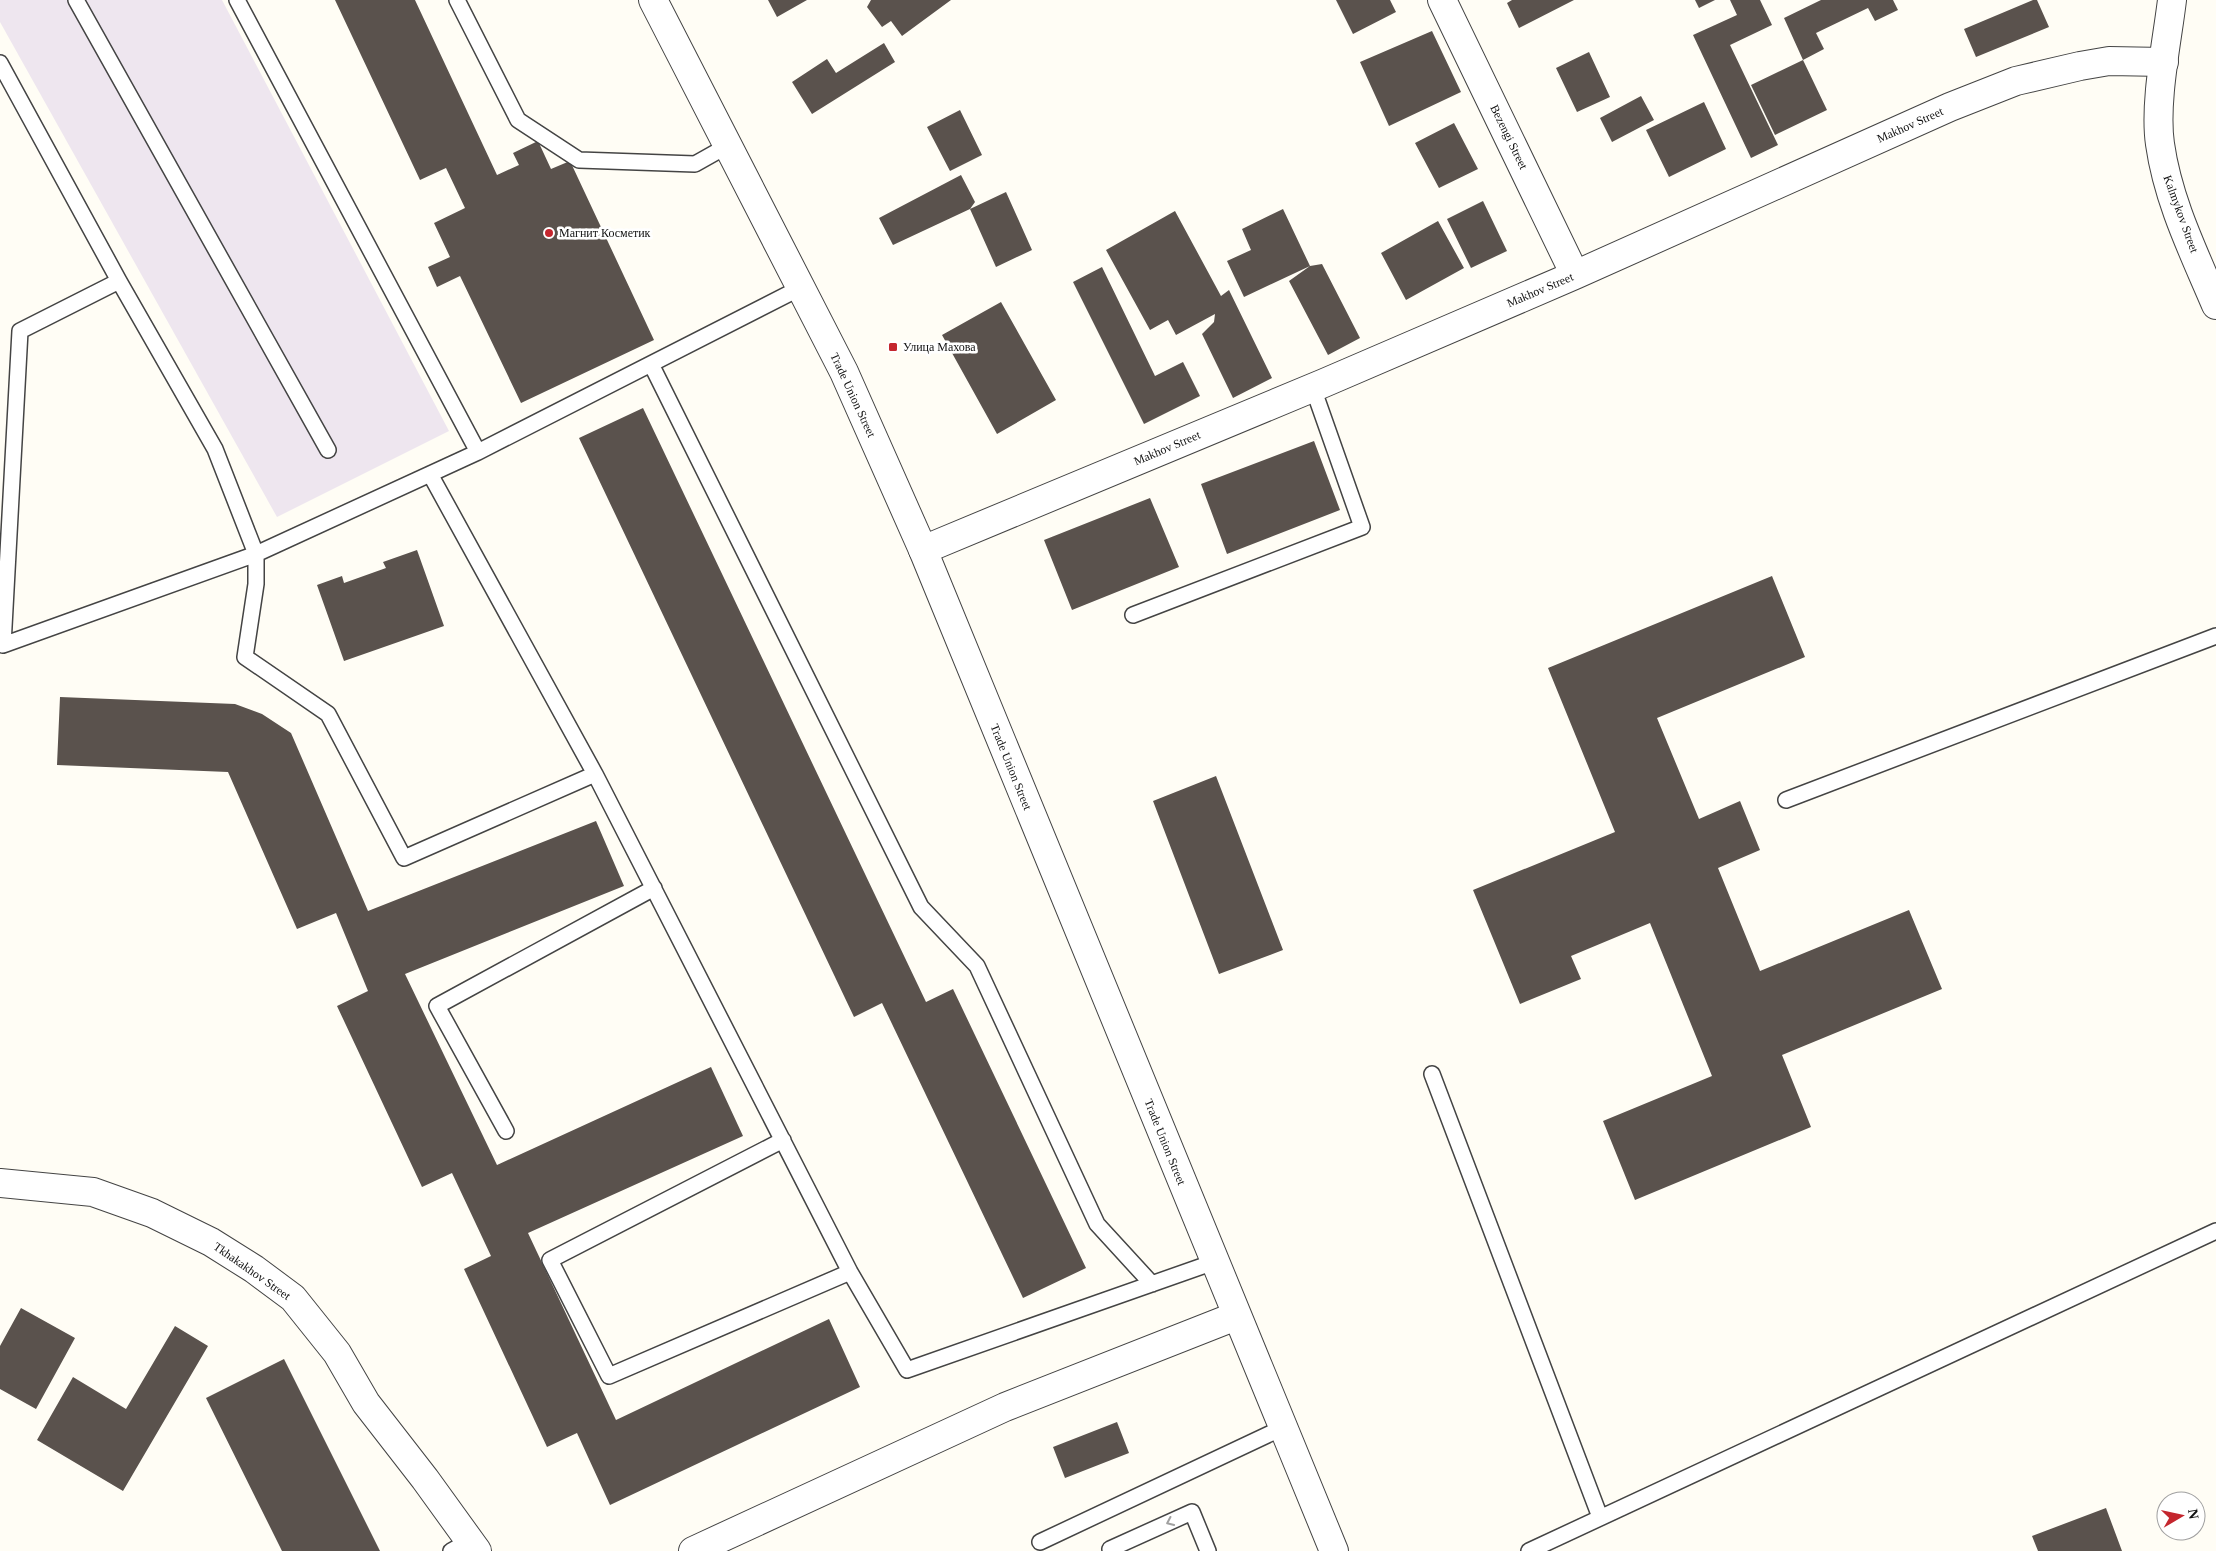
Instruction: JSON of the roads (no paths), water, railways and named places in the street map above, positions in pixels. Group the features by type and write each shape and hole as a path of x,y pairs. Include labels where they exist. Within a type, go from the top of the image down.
{"street":[{"name":"Trade Union Street","path":"653,0 844,372 923,550 1334,1551"},
{"name":"Bezengi Street","path":"1442,0 1575,275"},
{"name":"Kalmykov Street","path":"2172,0 2159,119 2160,142 2164,168 2174,202 2216,305"},
{"name":"Makhov Street","path":"923,550 1313,388 1575,275 1950,106 2016,81 2109,61 2164,62"},
{"name":"Tkhakakhov Street","path":"0,1183 93,1192 152,1213 211,1242 254,1269 293,1298 337,1354 366,1403 425,1478 466,1548"},
{"path":"693,1551 1005,1407 1236,1316"}],"lane":[{"path":"76,0 328,450"},
{"path":"237,0 478,452"},
{"path":"457,0 518,120 578,160 695,164 727,146"},
{"path":"0,63 215,449 256,554 256,584 245,657 328,714 404,858 595,774"},
{"path":"120,281 20,331 3,645 256,554 478,452 800,288"},
{"path":"652,364 921,907 976,966 1097,1224 1152,1284"},
{"path":"1133,615 1362,527 1313,388"},
{"path":"430,474 595,774 850,1272 907,1370 1214,1262"},
{"path":"1786,800 2216,636"},
{"path":"506,1131 437,1006 654,888"},
{"path":"1432,1074 1600,1518"},
{"path":"783,1140 550,1260 609,1376 850,1272"},
{"path":"1535,1550 2216,1231"},
{"path":"1040,1542 1282,1428"},
{"path":"1111,1551 1110,1549 1192,1512 1208,1551"}],"place":[{"name":"Магнит Косметик","path":"549,233"},
{"name":"Улица Махова","path":"893,347"}]}
